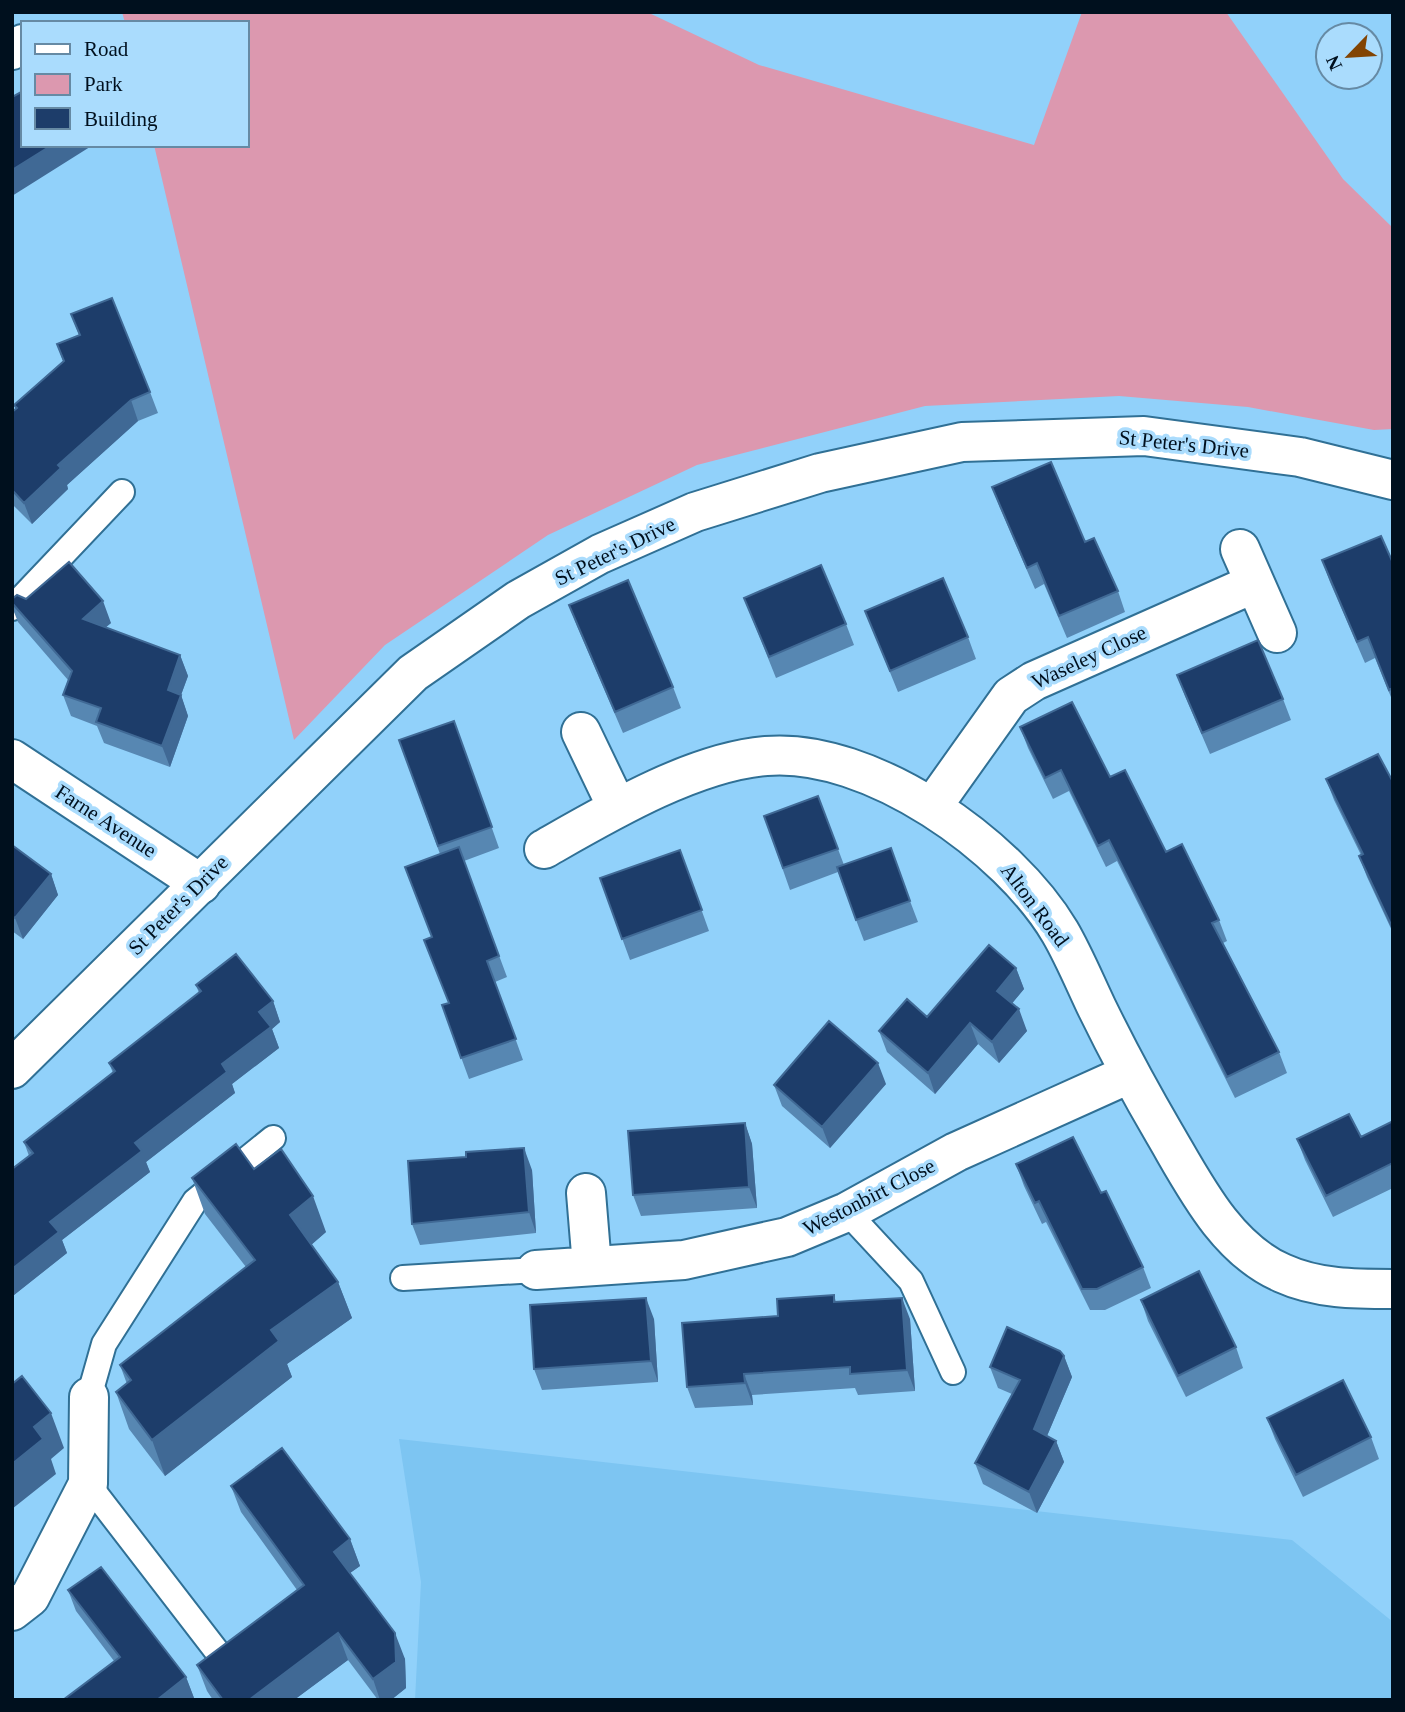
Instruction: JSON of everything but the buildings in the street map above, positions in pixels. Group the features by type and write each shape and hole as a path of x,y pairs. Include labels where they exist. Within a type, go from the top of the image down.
{"street":[{"name":"St Peter's Drive","path":"12,1069 413,673 518,600 600,554 695,512 820,473 962,442 1144,436 1300,457 1393,480"},
{"path":"1240,549 1277,633"},
{"name":"Waseley Close","path":"932,807 1011,696 1034,681 1255,583"},
{"path":"581,732 617,807"},
{"name":"Alton Road","path":"544,849 617,807 722,764 768,755 820,761 868,774 932,807 1003,861 1059,931 1129,1074 1199,1194 1234,1240 1281,1273 1338,1289 1393,1289"},
{"name":"Farne Avenue","path":"12,759 201,884"},
{"name":"Westonbirt Close","path":"536,1270 684,1259 742,1249 787,1237 847,1212 956,1152 1129,1074"},
{"path":"586,1193 593,1266"},
{"path":"12,1611 30,1597 88,1484 89,1397"}],"lane":[{"path":"12,608 122,492"},
{"path":"89,1397 104,1344 195,1201 273,1138"},
{"path":"847,1212 911,1281 953,1372"},
{"path":"403,1278 536,1270"},
{"path":"88,1484 222,1658"}],"shaded area":[{"path":"399,1439 1292,1540 1393,1622 1393,1700 415,1700 421,1582"}],"green space":[{"path":"122,12 647,12 759,65 1034,145 1082,12 1226,12 1343,179 1393,228 1393,429 1374,430 1248,407 1119,396 925,406 697,465 548,535 385,645 294,740 154,147 248,147 248,21 124,21"}]}
